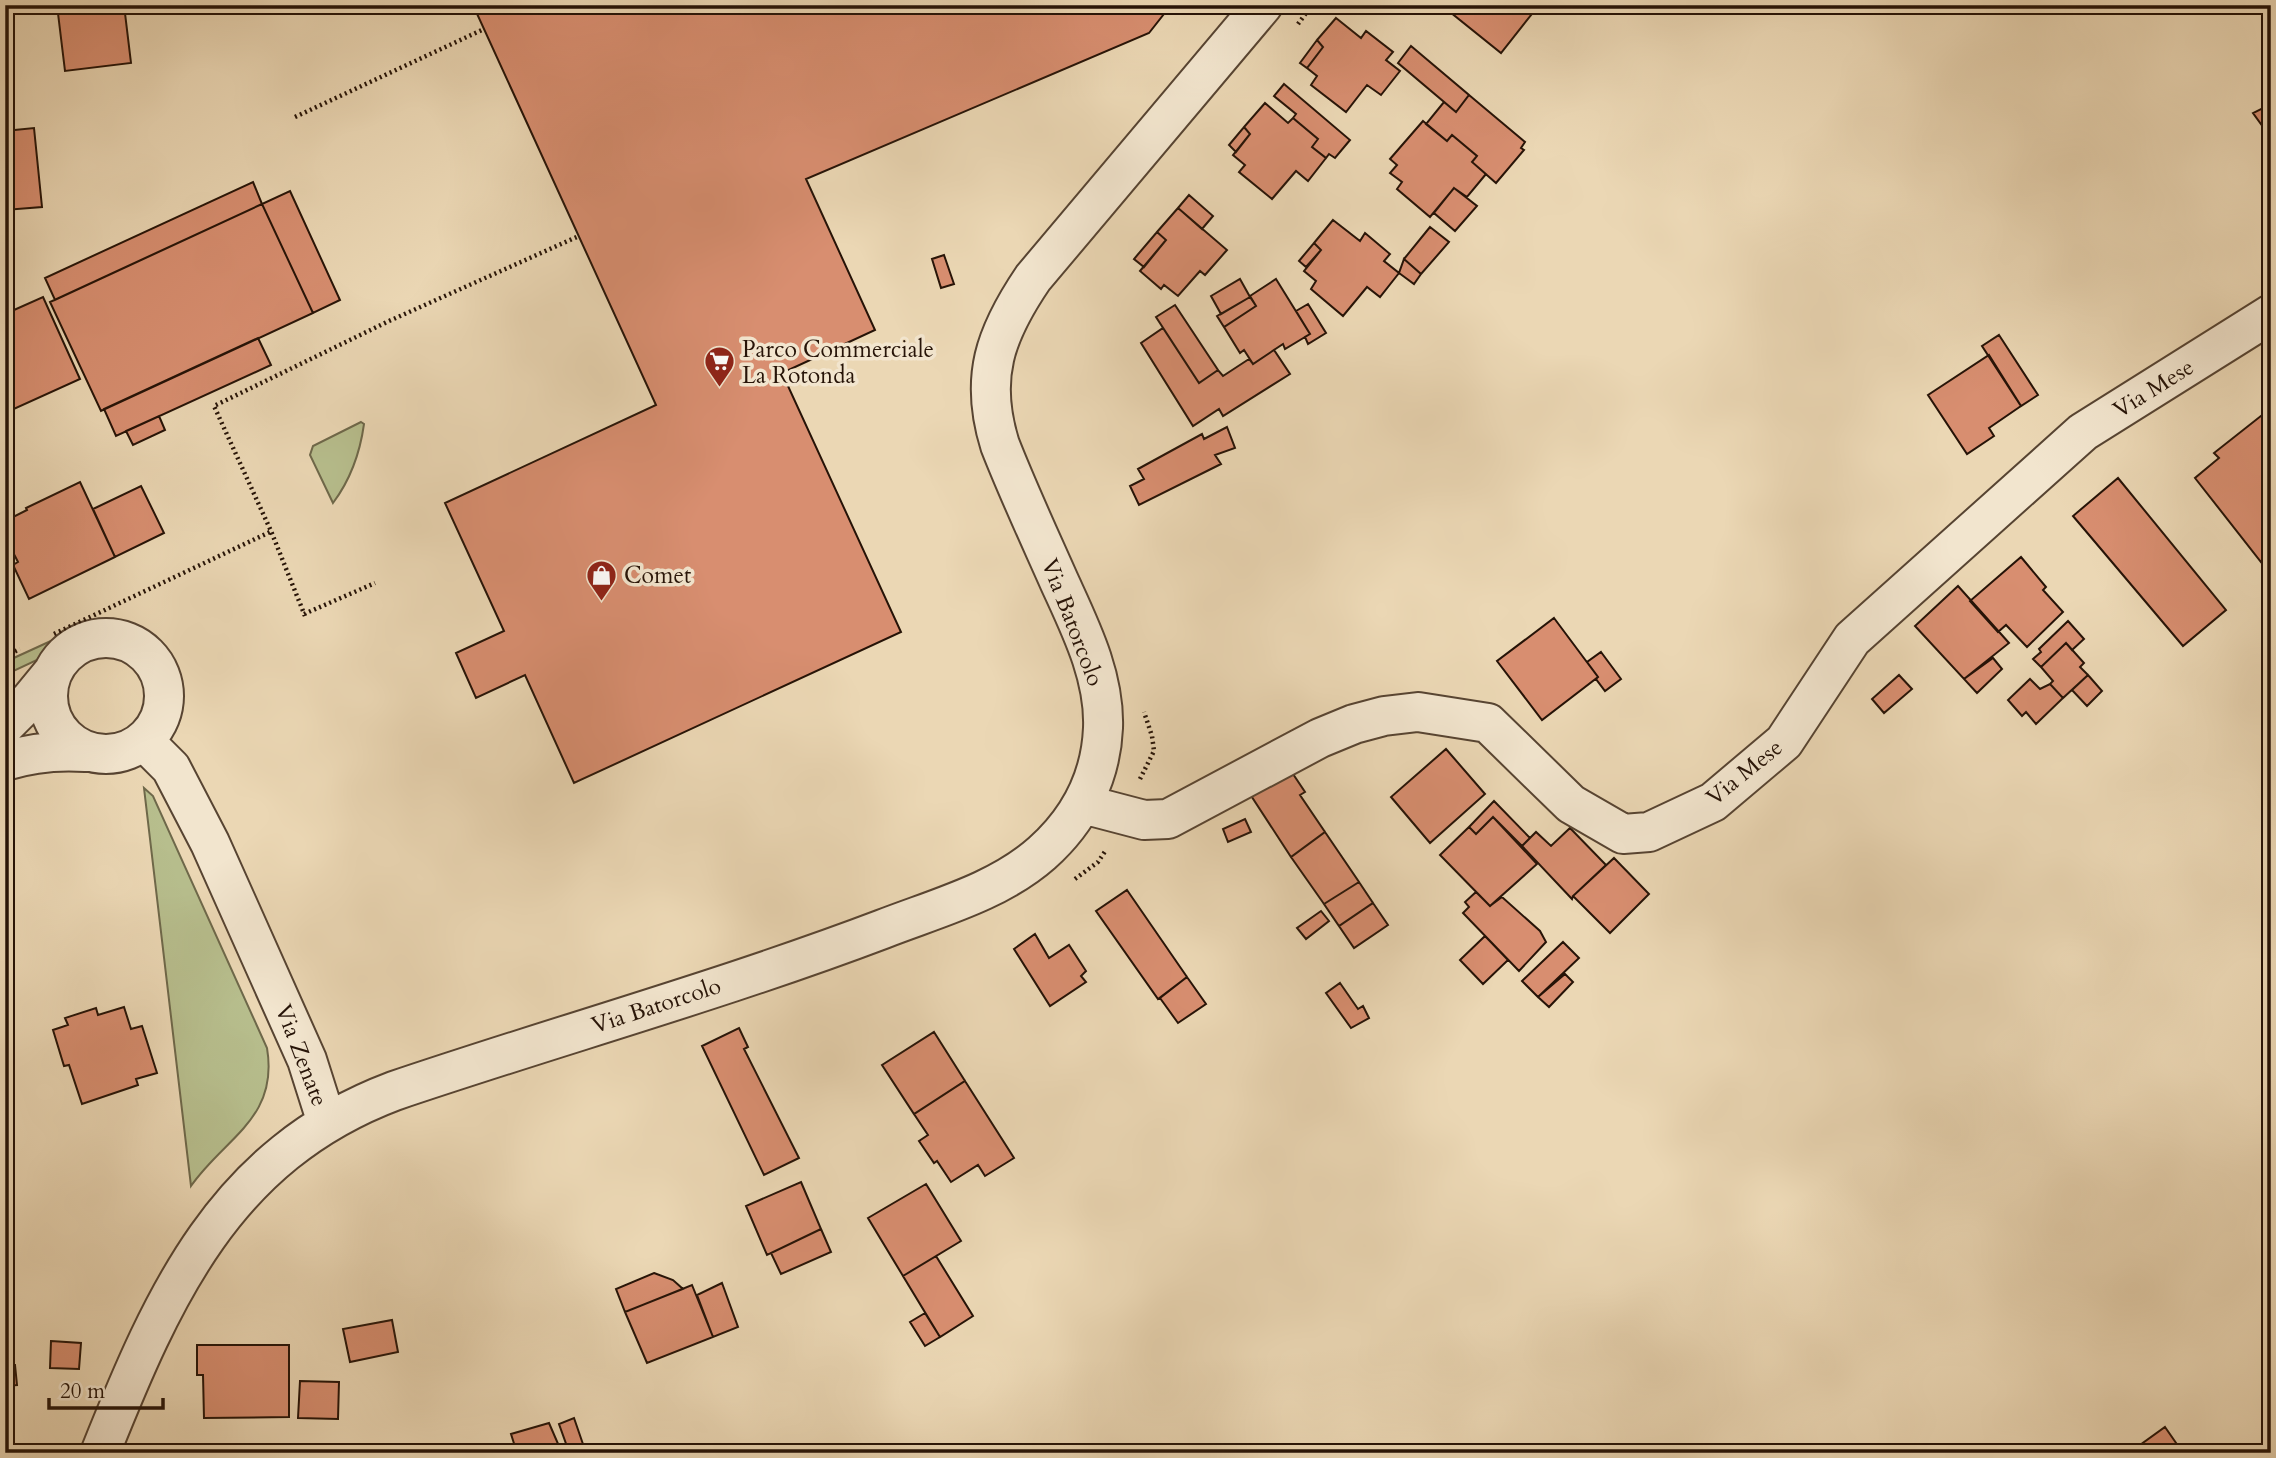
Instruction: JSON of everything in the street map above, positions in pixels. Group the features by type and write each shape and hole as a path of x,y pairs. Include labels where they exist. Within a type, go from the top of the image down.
{"street":[{"name":"Via Batorcolo","path":"327,1123 394,1091 818,953 972,894 1019,870 1060,835 1083,804 1097,771 1103,707 1098,682 1079,624 1000,445 990,402 992,360 1008,317 1033,278 1264,5"},
{"name":"Via Mese","path":"1083,804 1144,820 1168,819 1320,737 1364,721 1418,712 1488,723 1571,804 1623,834 1649,832 1713,802 1784,742 1852,639 2083,432 2271,314"},
{"path":"5,761 54,750 106,755 126,751 144,741 156,725 163,706 163,686 157,669 146,654 131,644 113,638 95,639 78,645 63,656 42,652"},
{"path":"5,724 30,700 42,652"},
{"path":"42,652 48,707 55,726 69,742 86,752"},
{"name":"Via Zenate","path":"100,1453 151,1332 174,1286 202,1242 234,1199 327,1123 307,1060 210,843 172,768 144,741"}],"path":[{"path":"295,117 484,29"},
{"path":"375,583 305,615 271,531 214,406 389,321 579,236"},
{"path":"5,656 42,652 271,531"},
{"path":"1140,702 1152,736 1154,751 1146,767"}],"green space":[{"path":"361,422 364,424 354,465 333,503 310,455 313,446"},
{"path":"53,640 37,660 5,675 5,662"},
{"path":"144,788 153,796 267,1048 269,1072 265,1093 257,1110 246,1126 191,1186"}],"building":[{"path":"57,5 124,5 131,63 65,71"},
{"name":"Parco Commerciale La Rotonda","path":"473,5 1171,5 1149,33 806,179 875,330 782,373 901,632 574,783 525,675 476,698 456,653 504,631 445,503 656,405"},
{"path":"1455,5 1539,5 1501,53 1450,12"},
{"path":"1336,18 1361,38 1366,31 1393,52 1386,60 1400,71 1381,95 1367,85 1346,112 1311,85 1317,76 1307,68 1323,47 1317,40"},
{"path":"1317,40 1323,47 1307,68 1300,63"},
{"path":"1411,46 1469,95 1456,112 1398,63"},
{"path":"1284,84 1350,140 1335,158 1329,154 1326,158 1312,147 1318,139 1293,118 1296,114 1274,96"},
{"path":"1469,95 1525,142 1521,148 1524,150 1496,183 1472,162 1477,156 1452,135 1447,141 1426,124 1444,102 1456,112"},
{"path":"1265,103 1288,123 1293,118 1318,139 1312,147 1326,158 1308,181 1296,171 1272,199 1239,172 1245,165 1233,155 1250,134 1244,127"},
{"path":"2271,104 2271,138 2253,113"},
{"path":"1423,121 1447,141 1452,135 1477,156 1472,162 1486,174 1467,197 1454,188 1430,217 1397,189 1402,182 1390,173 1397,165 1390,159"},
{"path":"1244,127 1250,134 1236,152 1229,145"},
{"path":"34,128 42,207 5,210 5,131"},
{"path":"253,182 262,204 55,300 45,278"},
{"path":"1454,188 1477,206 1455,231 1434,213"},
{"path":"290,191 340,300 313,313 262,204"},
{"path":"1189,195 1213,216 1202,229 1178,208"},
{"path":"262,204 313,313 101,411 50,302"},
{"path":"1178,208 1227,250 1205,275 1200,271 1178,296 1164,285 1161,289 1140,271 1166,240 1157,232"},
{"path":"1333,220 1360,241 1365,233 1390,254 1384,261 1399,273 1380,297 1367,287 1343,316 1311,289 1316,281 1304,271 1321,250 1314,243"},
{"path":"1430,227 1449,242 1421,274 1404,259"},
{"path":"1157,232 1166,240 1144,267 1134,259"},
{"path":"1314,243 1321,250 1306,267 1299,261"},
{"path":"944,255 954,284 941,288 932,259"},
{"path":"1404,259 1421,274 1414,284 1399,273"},
{"path":"1240,279 1250,297 1221,314 1211,296"},
{"path":"1276,279 1310,334 1285,349 1283,344 1253,364 1244,350 1240,353 1224,327 1256,306 1250,296"},
{"path":"43,297 80,379 5,413 5,314"},
{"path":"1250,297 1256,306 1224,327 1217,316"},
{"path":"1308,304 1326,333 1308,344 1305,337 1310,334 1296,311"},
{"path":"1175,305 1218,370 1199,383 1156,317"},
{"path":"1163,328 1199,383 1218,370 1223,376 1249,359 1253,364 1274,350 1290,374 1223,416 1219,409 1193,426 1141,343"},
{"path":"1999,335 2038,395 2021,406 1982,346"},
{"path":"258,338 271,365 116,436 104,409"},
{"path":"1989,355 2021,406 1989,428 1994,436 1967,454 1928,395"},
{"path":"2271,408 2271,511 2267,514 2271,518 2271,554 2261,562 2195,478 2219,458 2214,453"},
{"path":"159,416 165,430 133,445 126,431"},
{"path":"1227,427 1235,448 1215,455 1221,464 1139,505 1130,486 1144,479 1138,469 1202,434 1204,439"},
{"path":"2118,478 2226,610 2183,646 2073,516"},
{"path":"80,482 115,557 29,599 13,565 18,562 5,537 5,521"},
{"path":"141,486 164,533 115,557 93,509"},
{"path":"2021,557 2046,587 2043,590 2063,612 2027,647 2006,625 1998,632 1970,601"},
{"path":"1958,586 2009,643 1964,679 1915,626"},
{"path":"1554,618 1598,677 1542,720 1497,661"},
{"path":"2068,621 2084,639 2072,650 2066,643 2041,667 2033,659 2041,652 2039,649"},
{"path":"2066,643 2084,663 2080,667 2088,675 2063,698 2050,684 2053,681 2041,667"},
{"path":"1601,652 1621,679 1605,691 1587,662"},
{"path":"1993,658 2002,669 1977,693 1964,679"},
{"path":"1899,675 1912,689 1884,713 1872,699"},
{"path":"2088,675 2102,691 2087,706 2072,690"},
{"path":"2030,679 2040,689 2050,684 2063,698 2036,724 2026,712 2022,716 2008,700"},
{"path":"1446,749 1485,794 1430,843 1391,797"},
{"path":"1287,765 1305,792 1300,795 1325,832 1291,857 1248,791"},
{"path":"1494,801 1530,838 1522,846 1493,817 1476,834 1469,827"},
{"path":"1493,817 1537,864 1490,906 1440,855 1469,827 1476,834"},
{"path":"1245,819 1251,832 1228,842 1223,829"},
{"path":"1570,828 1606,865 1572,899 1522,846 1536,832 1551,846"},
{"path":"1325,832 1359,882 1324,904 1291,857"},
{"path":"1614,858 1649,894 1610,933 1573,896"},
{"path":"1359,882 1373,903 1339,926 1324,904"},
{"path":"1127,890 1187,977 1158,999 1096,911"},
{"path":"1476,892 1490,906 1502,897 1540,931 1546,942 1519,971 1463,913 1469,907 1465,902"},
{"path":"1373,903 1388,925 1354,948 1339,926"},
{"path":"1321,911 1329,921 1306,939 1297,928"},
{"path":"1035,934 1049,958 1069,945 1086,971 1081,976 1086,982 1050,1006 1014,949"},
{"path":"1485,936 1508,960 1483,984 1460,960"},
{"path":"1563,942 1579,958 1538,997 1522,981"},
{"path":"1565,974 1573,982 1549,1007 1538,997"},
{"path":"1187,977 1206,1004 1178,1023 1160,998"},
{"path":"1340,983 1358,1009 1363,1006 1369,1018 1351,1028 1326,993"},
{"path":"124,1007 131,1029 142,1026 157,1073 136,1079 138,1085 82,1104 69,1065 64,1066 53,1030 68,1025 65,1018 96,1008 98,1015"},
{"path":"739,1028 748,1047 744,1049 799,1158 764,1175 702,1046"},
{"path":"934,1032 965,1081 914,1114 882,1065"},
{"path":"965,1081 1014,1158 985,1176 978,1165 951,1182 919,1141 928,1135 914,1114"},
{"path":"801,1182 821,1229 767,1255 746,1206"},
{"path":"926,1184 961,1241 903,1276 868,1218"},
{"path":"821,1229 831,1252 781,1274 771,1253"},
{"path":"936,1256 973,1316 940,1337 903,1276"},
{"path":"654,1273 673,1280 683,1289 625,1312 616,1289"},
{"path":"722,1283 738,1327 713,1337 697,1295"},
{"path":"692,1285 713,1337 647,1363 625,1312"},
{"path":"925,1313 940,1337 925,1346 910,1322"},
{"path":"392,1320 398,1352 350,1362 343,1329"},
{"path":"5,1340 8,1365 15,1365 17,1385 5,1386"},
{"path":"51,1341 81,1343 79,1369 50,1368"},
{"path":"197,1345 289,1345 289,1417 204,1418 203,1375 197,1375"},
{"path":"300,1381 339,1382 338,1419 298,1418"},
{"path":"574,1418 584,1447 569,1452 559,1424"},
{"path":"549,1423 562,1453 517,1453 511,1434"},
{"path":"2165,1427 2183,1453 2146,1453 2140,1445"}],"place":[{"name":"Parco Commerciale La Rotonda","path":"719,389"},
{"name":"Comet","path":"601,602"}]}
